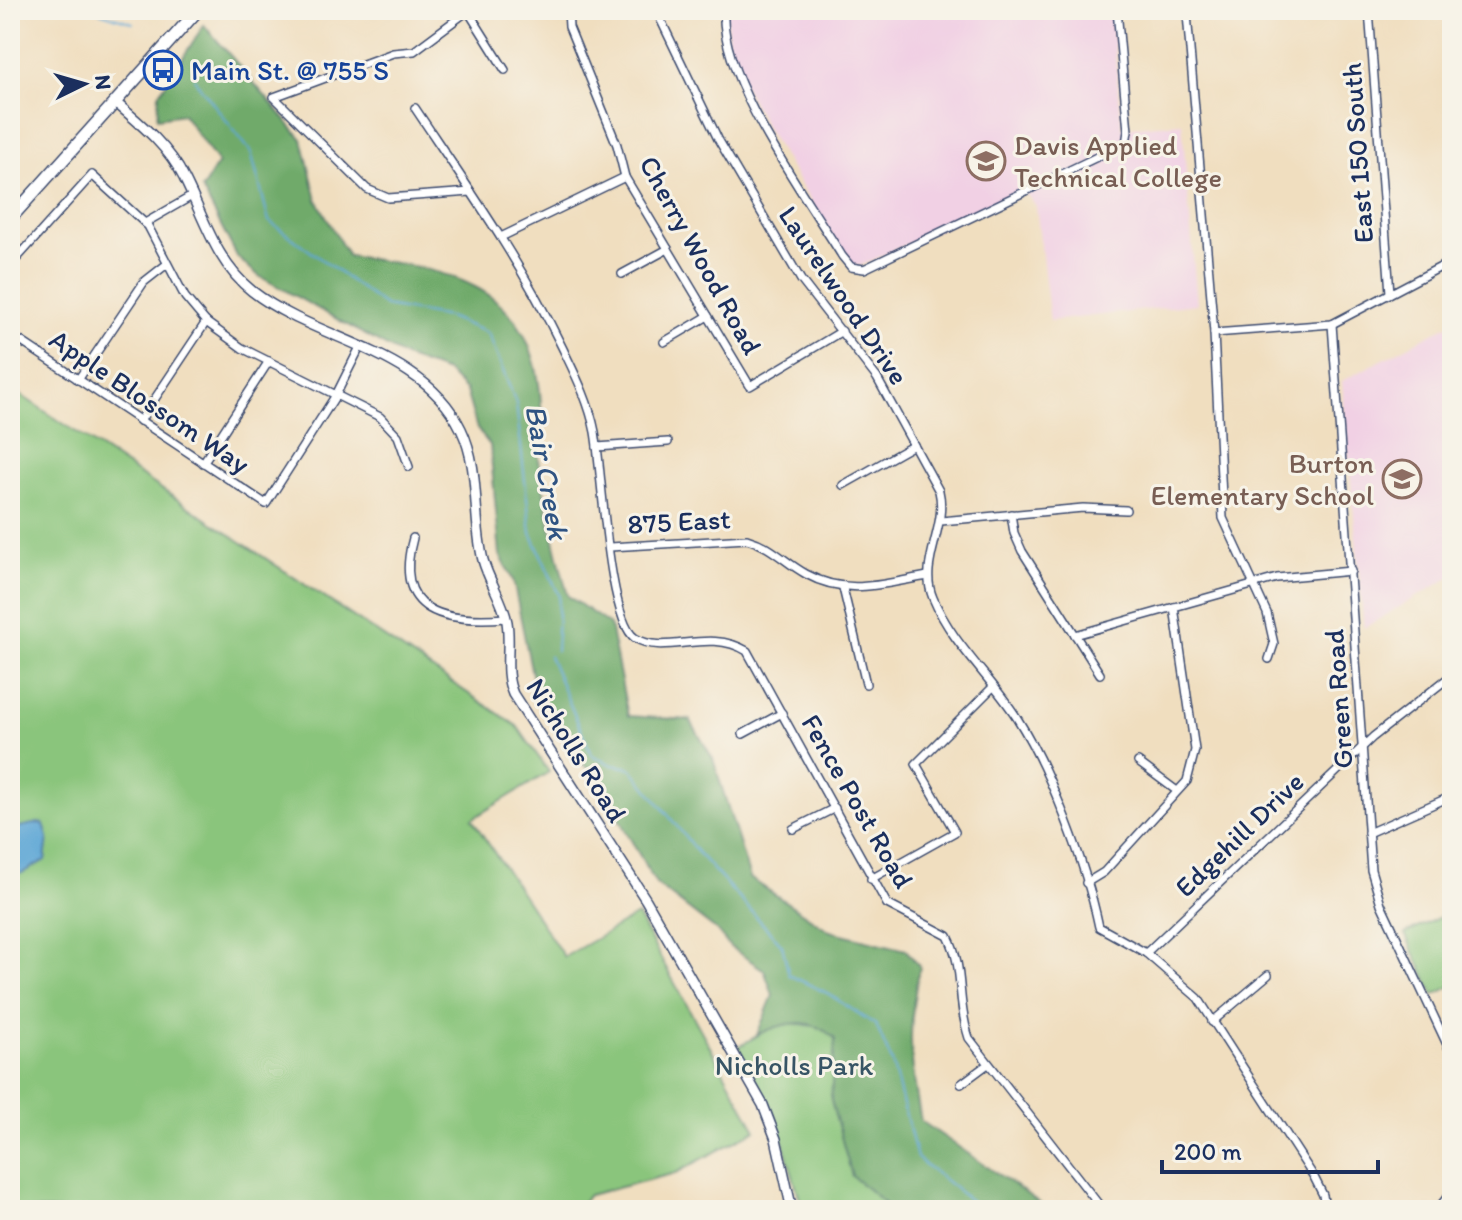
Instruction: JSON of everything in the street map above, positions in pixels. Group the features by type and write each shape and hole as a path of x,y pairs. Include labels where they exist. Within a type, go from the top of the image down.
{"main road":[{"path":"10,219 198,10"}],"street":[{"path":"471,192 388,198 367,189 274,97 393,53 414,51 469,10 505,70"},
{"name":"Cherry Wood Road","path":"568,10 569,27 617,145 625,177 750,386 842,331"},
{"name":"Laurelwood Drive","path":"656,10 725,152 801,280 877,378 939,491 941,521"},
{"path":"724,10 728,52 748,100 842,256 851,267 864,269 1126,143 1128,131 1117,10"},
{"path":"1235,10 1187,14 1214,333 1226,532 1267,613 1274,644 1269,659"},
{"name":"East 150 South","path":"1369,10 1390,293"},
{"name":"Nicholls Road","path":"115,102 167,151 222,257 239,280 273,305 360,347 428,386 460,427 472,460 483,560 506,618 507,672 513,694 646,900 763,1105 776,1139 792,1210"},
{"path":"415,108 503,236 583,391 597,447 610,547"},
{"path":"10,266 92,175 145,223 185,297 206,322 269,361 387,422 403,444 409,467"},
{"path":"503,236 625,177"},
{"path":"145,223 192,196"},
{"path":"622,274 668,249"},
{"path":"1214,333 1332,324 1452,261"},
{"path":"78,380 144,282 167,264"},
{"path":"664,342 708,316"},
{"path":"140,421 206,322"},
{"name":"Green Road","path":"1332,324 1371,870 1381,904 1452,1055"},
{"name":"Apple Blossom Way","path":"10,334 266,504 336,395"},
{"path":"336,395 360,347"},
{"path":"203,463 269,361"},
{"path":"597,447 668,442"},
{"path":"843,485 914,445"},
{"path":"1126,510 1083,508 941,521 928,576 932,597 993,687 1016,715 1040,758 1099,927 1146,953 1191,990 1314,1177 1323,1195 1325,1210"},
{"path":"1011,514 1022,551 1100,674"},
{"path":"413,538 407,571 411,588 422,602 439,613 462,621 506,618"},
{"name":"875 East","path":"610,547 747,539 765,544 804,573 843,588 879,586 928,576"},
{"name":"Fence Post Road","path":"610,547 622,623 635,638 653,644 716,639 733,642 747,651 887,904 948,936 960,970 960,1011 969,1038 1103,1210"},
{"path":"1075,635 1277,578 1351,571"},
{"path":"843,588 866,684"},
{"path":"1086,883 1104,872 1187,781 1195,750 1174,607"},
{"name":"Edgehill Drive","path":"1146,953 1364,747 1452,675"},
{"path":"871,879 955,832 916,764 993,687"},
{"path":"743,734 782,713"},
{"path":"1138,762 1177,791"},
{"path":"1368,833 1452,796"},
{"path":"793,829 835,808"},
{"path":"1212,1022 1268,975"},
{"path":"961,1084 988,1064"},
{"path":"1438,1210 1452,1193"}],"shaded area":[{"name":"Davis Applied Technical College","path":"726,10 1111,10 1122,128 1182,123 1197,304 1050,321 1036,206 1023,190 860,266 849,264 768,131 729,57"},
{"name":"Burton Elementary School","path":"1450,324 1452,576 1364,628 1342,381"}],"green space":[{"path":"204,25 302,139 317,200 348,256 419,268 479,289 503,307 522,331 535,363 541,404 539,459 551,528 568,596 610,625 628,716 690,720 713,759 750,878 830,931 906,950 920,967 911,1044 921,1121 1050,1210 893,1210 852,1176 831,1100 835,1039 817,1027 798,1023 778,1026 757,1035 773,995 764,970 730,947 717,931 656,884 610,803 602,779 575,758 534,684 513,580 500,555 490,445 477,429 466,391 447,372 407,358 259,276 238,258 202,189 218,163 183,114 157,118 159,94"},
{"path":"10,388 517,726 549,772 472,819 564,957 637,915 756,1130 676,1173 589,1195 576,1210 10,1210"},
{"path":"1452,911 1452,986 1434,995 1405,934"},
{"name":"Nicholls Park","path":"781,1022 823,1027 836,1039 831,1100 852,1176 893,1210 803,1210 775,1115 738,1047"}],"water":[{"path":"44,824 48,838 45,860 22,873 10,874 10,829"}],"waterway":[{"name":"Bair Creek","path":"93,10 133,23"},
{"name":"Bair Creek","path":"194,79 251,152 269,221 385,306 448,317 488,333 516,403 531,533 559,595 556,651"},
{"name":"Bair Creek","path":"549,656 592,755 612,765 631,768 698,853 782,945 789,975 827,993 876,1025 892,1062 917,1158 982,1210"}],"place":[{"name":"Main St. @ 755 S","path":"163,70"},
{"name":"Davis Applied Technical College","path":"986,161"},
{"name":"Burton Elementary School","path":"1402,479"}]}
